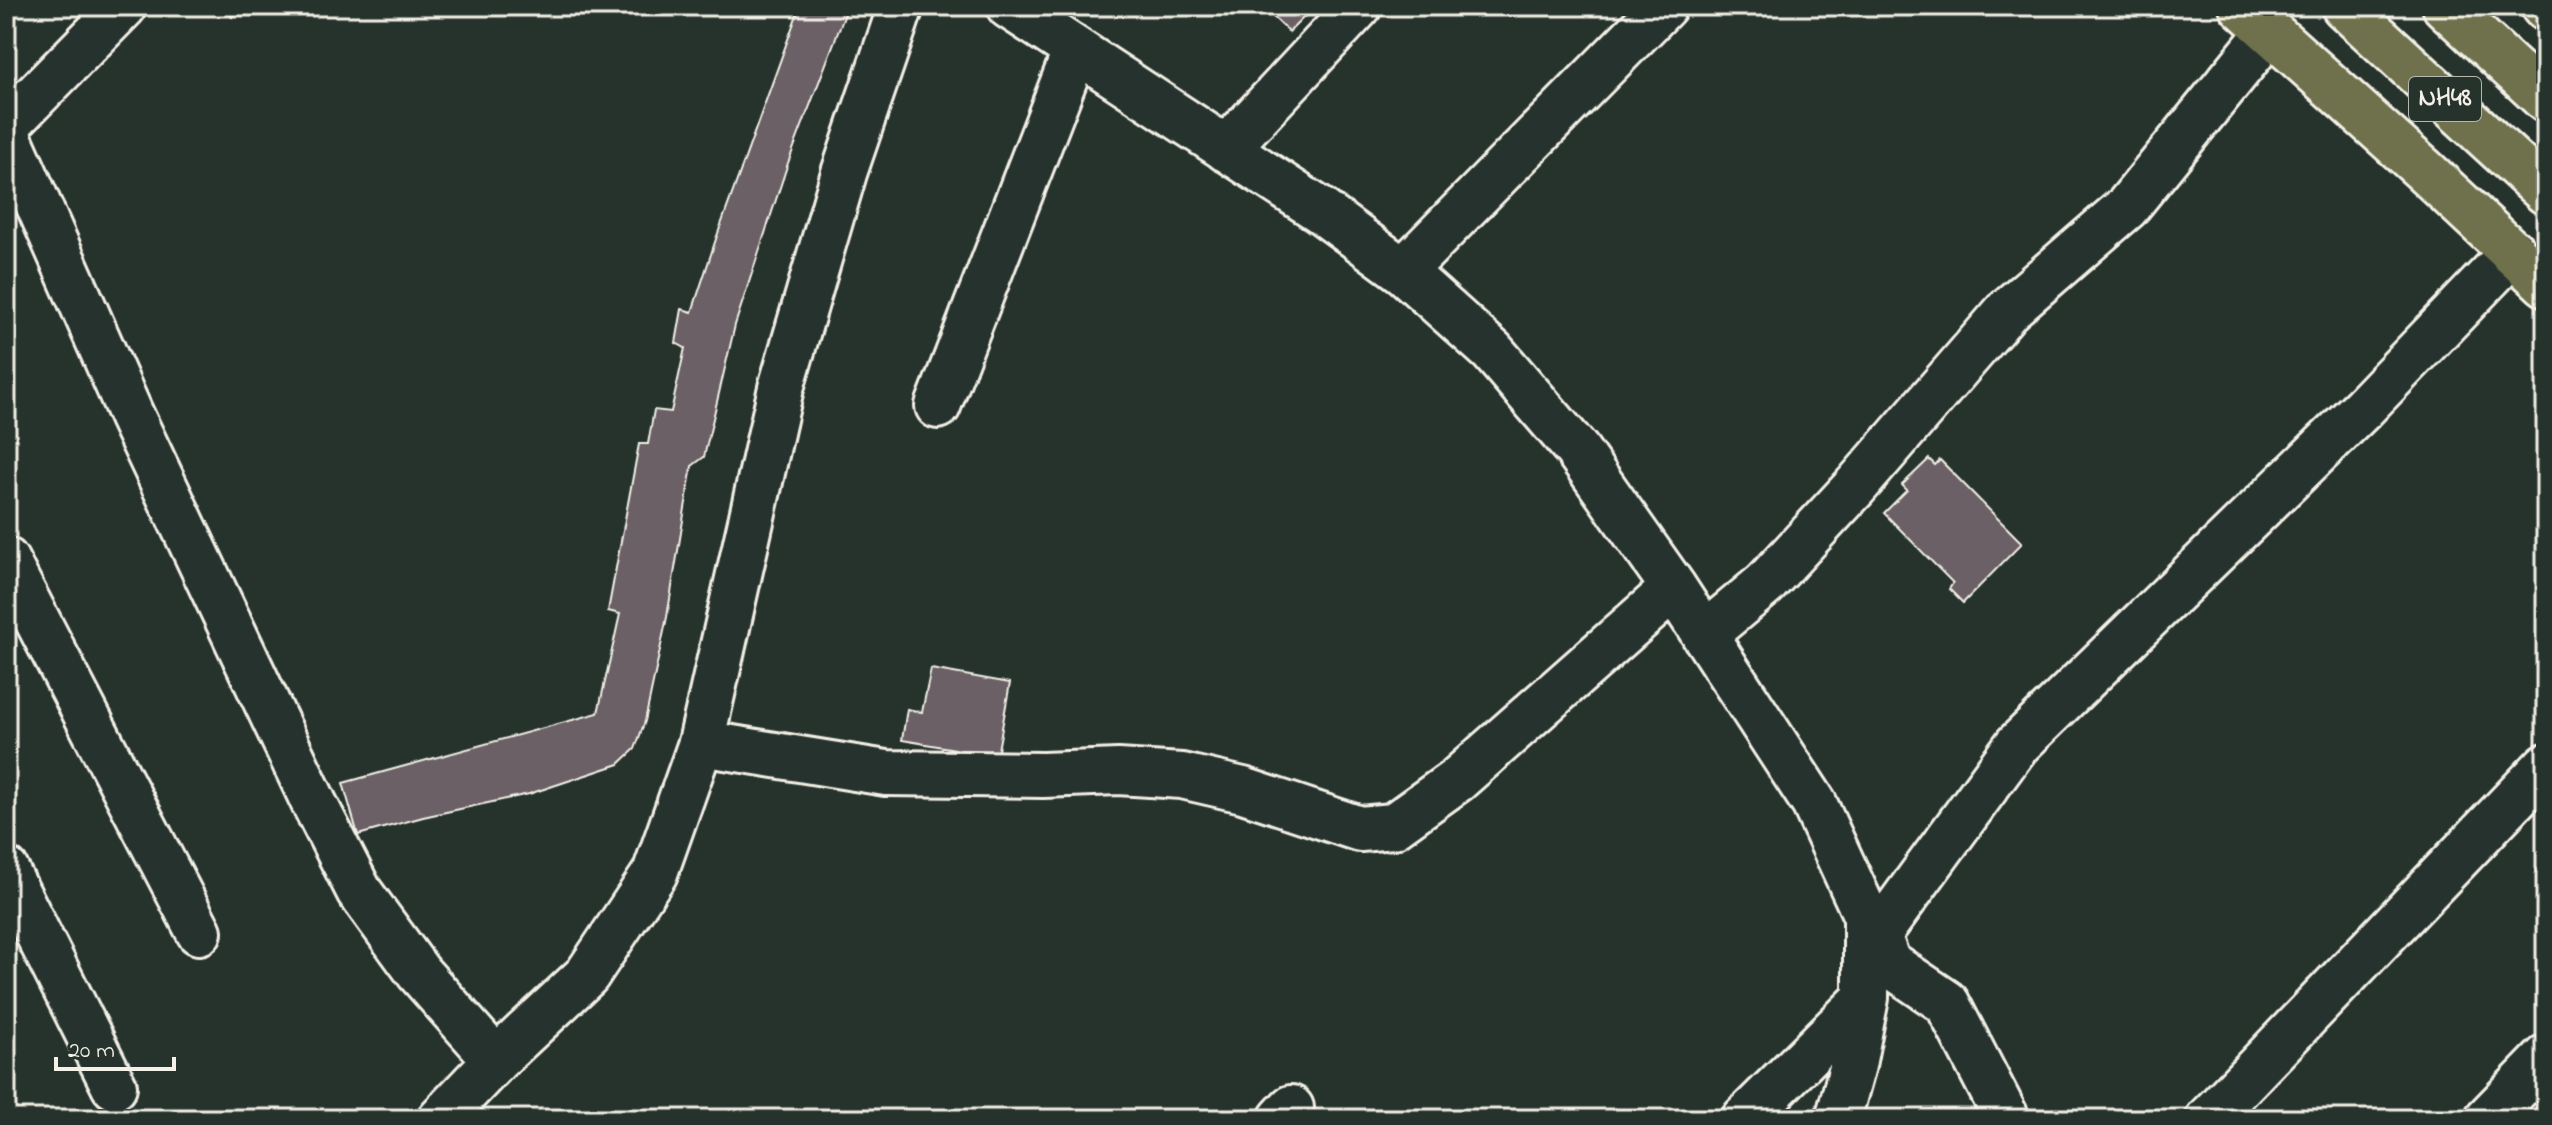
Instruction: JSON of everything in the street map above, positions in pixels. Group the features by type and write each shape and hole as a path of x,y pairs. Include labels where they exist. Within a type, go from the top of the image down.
{"highway":[{"name":"NH48","path":"2344,6 2546,192"},
{"name":"NH48","path":"2445,6 2546,100"},
{"path":"2255,19 2546,284"}],"street":[{"path":"124,6 6,129 144,443 314,803 359,891 419,973 496,1060"},
{"path":"440,1119 496,1060 587,975 655,873 701,743 781,388 844,173 901,6"},
{"path":"1009,6 1320,210 1403,271 1492,351 1577,450 1674,588 1814,803 1888,963 1947,1003 2007,1119"},
{"path":"1226,149 1359,6"},
{"path":"1403,271 1664,6"},
{"path":"1704,635 1765,584 1855,487 2008,310 2127,207 2255,19"},
{"path":"938,406 1075,52"},
{"path":"1838,1119 1853,1065 1866,998 1872,926 2017,745 2352,419 2513,252"},
{"path":"6,560 199,932"},
{"path":"701,743 886,773 1043,775 1118,772 1182,776 1243,790 1360,829 1393,826 1457,780 1674,588"},
{"path":"2208,1119 2546,766"},
{"path":"6,870 114,1086"},
{"path":"1744,1119 1866,998"},
{"path":"2487,1119 2546,1058"}],"building":[{"path":"220,6 242,6 232,17"},
{"path":"800,6 848,6 788,163 735,325 704,457 692,466 667,617 645,721 635,749 619,764 529,794 358,835 343,783 598,713 620,614 608,611 639,444 648,444 654,410 671,412 685,348 676,343 682,309 692,312"},
{"path":"1262,6 1315,6 1289,32"},
{"path":"1929,459 1935,465 1940,460 2022,543 1963,603 1949,589 1953,583 1884,513 1907,490 1902,485"},
{"path":"931,669 1010,683 997,756 902,740 907,709 922,712"}]}
